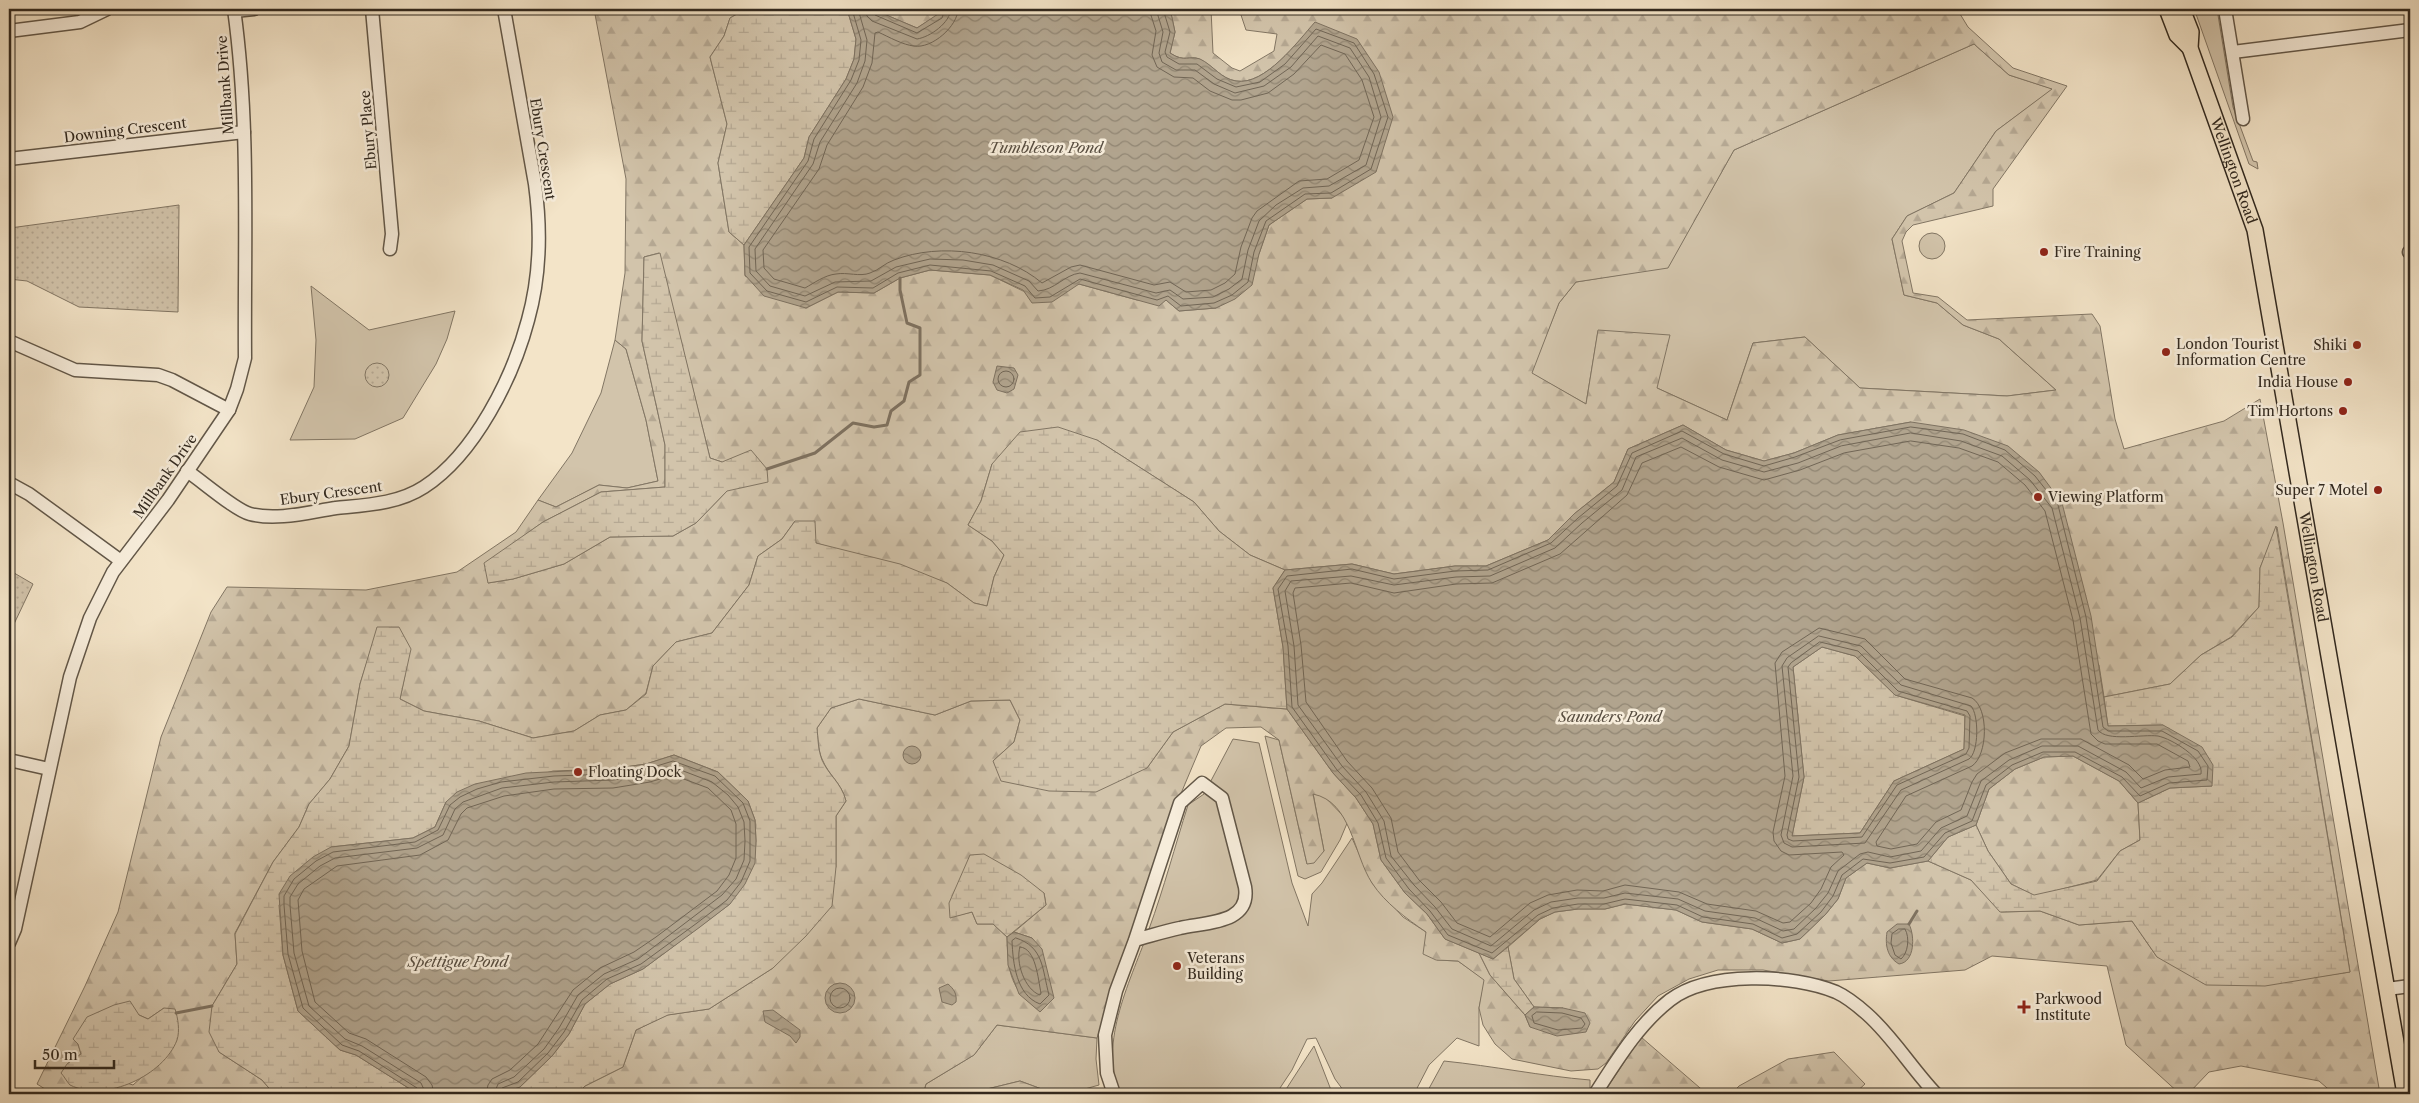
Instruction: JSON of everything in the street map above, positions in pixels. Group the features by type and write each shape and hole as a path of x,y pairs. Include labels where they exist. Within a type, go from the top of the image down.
{"main road":[{"name":"Wellington Road","path":"2167,9 2177,35 2190,48"},
{"name":"Wellington Road","path":"2182,9 2191,32 2190,48 2255,230 2405,1094"}],"street":[{"path":"9,30 80,22 107,9"},
{"path":"234,10 254,9"},
{"name":"Ebury Place","path":"372,9 392,234 390,249"},
{"name":"Ebury Crescent","path":"187,471 249,514 273,516 379,503 401,498 424,487 453,462 478,430 507,379 529,319 538,253 538,204 504,9"},
{"path":"2225,9 2243,119"},
{"name":"Millbank Drive","path":"9,943 20,909 70,677 90,618 121,560 230,410 238,390 244,358 244,132 242,81 234,10"},
{"path":"2233,52 2410,30"},
{"name":"Downing Crescent","path":"9,159 244,132"},
{"path":"9,341 75,370 158,375 172,380 230,410"},
{"path":"9,483 29,494 121,560"},
{"path":"9,760 49,769"},
{"path":"1114,1094 1107,1073 1105,1036 1116,991 1136,940 1180,802 1202,784 1222,798 1246,887 1245,901 1238,912 1226,920 1179,928 1136,940"},
{"path":"1595,1094 1638,1030 1671,999 1706,984 1737,979 1802,984 1838,993 1868,1014 1936,1094"},
{"path":"2387,989 2410,986"}],"green space":[{"path":"594,9 746,9 730,18 724,36 710,57 727,124 718,163 729,232 744,245 745,276 806,308 838,292 874,293 900,278 930,270 990,275 1023,291 1079,284 1137,300 1166,300 1179,311 1216,308 1259,254 1269,225 1307,199 1332,198 1315,23 1290,51 1269,70 1247,81 1236,81 1226,78 1199,59 1179,58 1170,53 1175,32 1171,13 1165,9 1211,9 1213,53 1232,68 1240,71 1274,51 1277,34 1246,30 1239,9 1957,9 1968,27 2013,68 2067,86 1993,189 1993,206 1913,225 1906,232 1902,241 1913,293 1938,297 1967,320 2092,314 2100,326 2115,419 2124,449 2224,421 2260,399 2283,523 2380,1094 2334,1094 2319,1081 2241,1066 2209,1072 2188,1094 2180,1094 2126,1045 2107,966 1992,956 1965,970 1829,981 1763,970 1718,970 1689,979 1658,996 1635,1021 1606,1063 1598,1069 1571,1071 1512,1059 1495,1044 1483,1025 1479,1008 1484,980 1458,961 1436,960 1423,954 1426,932 1397,910 1377,890 1366,871 1344,818 1336,807 1326,799 1313,794 1324,851 1314,863 1307,864 1279,740 1261,727 1226,728 1201,746 1166,829 1097,1038 997,1025 974,1055 926,1084 923,1094 577,1094 585,1086 623,1067 636,1030 667,1015 709,1009 773,968 836,867 836,816 846,801 844,794 822,759 817,728 831,708 859,699 935,715 971,701 1010,700 1020,720 1014,742 993,761 1147,768 1173,732 1225,704 1287,709 1333,773 1356,798 1373,824 1381,860 1405,893 1427,914 1445,939 1479,953 1490,975 1525,1015 1530,1027 1563,1008 1534,1007 1514,979 1508,947 1540,919 1555,912 1578,909 1605,909 1625,904 1676,910 1702,922 1752,929 1782,943 1800,939 1825,915 1838,899 1846,878 1867,863 1890,868 1928,861 1971,880 2001,912 2040,911 2079,925 2132,921 2157,957 2308,978 2350,972 2277,527 2260,568 2259,607 2231,637 2201,655 2170,684 2104,697 2099,665 1911,422 1838,435 1794,453 1764,461 1726,450 1683,425 1628,449 1614,482 1574,514 1548,540 1486,566 1455,566 1394,574 1352,564 1285,570 1250,555 1219,531 1194,502 1097,440 992,464 981,501 968,525 992,541 1004,555 994,577 987,606 974,603 947,583 816,543 795,521 782,539 758,556 749,585 712,633 676,642 653,666 646,693 626,710 600,715 574,731 533,738 479,721 424,711 400,699 405,675 378,627 360,684 349,746 330,779 309,804 299,827 273,862 235,933 237,964 212,1006 219,1052 262,1080 274,1094 53,1094 37,1084 85,986 118,912 161,737 211,612 227,587 366,590 457,572 516,532 538,500 556,507 599,485 627,488 658,481 646,420 626,349 615,340 625,273 626,179","holes":["1974,44 2009,75 2052,89 1996,131 1954,193 1907,216 1892,239 1904,295 1937,303 1963,325 1999,339 2056,390 2007,396 1860,388 1805,337 1753,343 1727,420 1657,388 1670,335 1598,330 1586,404 1532,373 1559,303 1576,282 1668,268 1734,150","659,253 710,458 722,462 727,491 696,523 673,536 610,537 564,564 513,579 488,583 522,537 543,522 601,492 665,487 665,445 642,341 644,257","1044,893 1046,905 1014,932 1032,938 1040,1011 1022,995 1013,979 1008,961 1007,937 993,924 977,924 972,912 950,917","164,1008 177,1038 170,1052 133,1085 67,1064 81,1054 78,1044 139,1015 148,1019"]},
{"path":"746,9 847,9 856,39 854,59 846,79 809,137 804,158 744,245 729,232 718,163 727,124 710,57 724,36 730,18"},
{"path":"872,9 940,9 939,14 917,28"},
{"path":"2190,9 2217,9 2233,107 2253,161 2257,162 2258,169 2249,164 2196,14"},
{"path":"1974,44 2009,75 2053,89 1996,131 1954,193 1907,216 1892,239 1904,295 1937,303 1963,325 1999,339 2056,390 2007,396 1860,388 1805,337 1753,343 1727,420 1657,388 1598,331 1586,404 1531,373 1559,303 1576,282 1668,267 1734,150"},
{"path":"179,205 178,312 79,307 27,281 9,279 10,228"},
{"path":"1932,233 1941,237 1945,246 1941,255 1932,259 1923,255 1919,246 1923,237"},
{"path":"660,253 710,458 722,462 751,450 767,469 768,482 727,491 696,523 673,536 610,537 564,564 513,579 488,583 484,563 543,522 601,492 665,487 665,445 642,341 644,257"},
{"path":"311,286 369,330 455,311 447,339 436,364 403,418 355,439 290,440 314,387 316,340"},
{"path":"615,340 626,349 646,420 658,481 627,488 599,485 556,507 538,500 572,453 601,393"},
{"path":"377,363 386,366 389,375 386,384 377,387 368,384 365,375 368,366"},
{"path":"1058,427 1097,440 1194,502 1219,531 1250,555 1285,570 1273,588 1283,647 1287,709 1225,704 1173,732 1147,768 1096,792 1049,791 1001,781 993,761 1014,742 1020,720 1010,700 971,701 935,715 859,699 831,708 817,728 819,748 825,766 844,794 846,801 836,816 836,867 832,906 806,936 773,968 709,1009 668,1015 636,1030 623,1067 585,1086 577,1094 499,1094 520,1087 552,1056 569,1034 585,1004 610,984 643,969 730,904 756,841 755,820 748,801 718,772 674,755 646,764 611,769 553,771 446,802 435,827 413,838 331,847 279,905 283,955 298,1011 340,1050 356,1055 418,1094 274,1094 262,1080 219,1052 209,1032 212,1006 237,964 235,934 273,862 299,827 309,804 330,779 349,746 360,684 377,627 399,627 411,649 400,699 424,711 479,721 533,738 574,731 600,715 626,710 646,694 653,666 676,642 712,633 749,585 758,556 782,539 795,521 815,521 816,543 900,564 947,583 974,603 987,606 994,577 1004,555 992,541 968,525 981,501 992,464 1020,432"},
{"path":"2276,526 2350,972 2265,986 2206,985 2157,957 2132,921 2079,925 2040,911 2000,912 1971,880 1928,861 1948,837 1976,825 1988,851 2011,884 2034,895 2097,881 2120,851 2140,840 2138,803 2170,788 2212,786 2163,725 2108,726 2104,697 2170,684 2201,655 2232,637 2259,607 2260,568"},
{"path":"9,570 33,584 14,624 9,659"},
{"path":"1822,647 1855,656 1895,695 1965,716 1964,749 1894,781 1860,833 1792,836 1804,777 1793,667"},
{"path":"1265,736 1279,740 1307,864 1324,851 1313,793 1324,796 1348,821 1340,840 1321,872 1305,879 1298,876"},
{"path":"1233,739 1259,743 1292,883 1308,926 1312,894 1322,883 1352,838 1372,883 1403,917 1426,932 1437,960 1458,961 1485,980 1479,1008 1479,1046 1457,1038 1429,1065 1414,1094 1346,1094 1335,1079 1316,1038 1307,1039 1292,1070 1276,1094 1121,1094 1114,1074 1113,1054 1120,1010 1165,883 1188,805 1204,794"},
{"path":"2073,756 2119,781 2138,803 2140,840 2120,851 2097,880 2035,896 2011,884 1988,851 1976,825 1989,789 2015,769 2044,757"},
{"path":"984,854 1021,875 1044,893 1046,905 1007,937 993,924 977,924 972,912 950,918 949,903 970,855"},
{"path":"1508,947 1514,979 1534,1007 1525,1015 1490,975 1479,953 1493,959"},
{"path":"130,1001 139,1015 148,1019 164,1008 175,1009 178,1020 178,1033 177,1040 170,1053 147,1074 116,1088 84,1090 70,1085 61,1073 67,1064 81,1054 78,1044 73,1039 87,1017 114,1005"},
{"path":"997,1025 1097,1038 1096,1059 1099,1085 1067,1094 1055,1094 1020,1081 983,1090 979,1094 923,1094 926,1084 974,1055"},
{"path":"1641,1037 1707,1094 1603,1094"},
{"path":"1314,1046 1331,1090 1283,1094"},
{"path":"1834,1052 1865,1084 1854,1094 1731,1094 1739,1086 1788,1059"},
{"path":"1444,1061 1590,1080 1590,1091 1588,1094 1426,1094"},
{"path":"1020,1081 1055,1094 979,1094 983,1090"}],"water":[{"name":"Tumbleson Pond","path":"847,9 872,9 917,28 938,14 940,9 1165,9 1171,13 1175,32 1170,53 1179,58 1200,59 1221,75 1236,81 1247,81 1269,70 1315,22 1357,39 1379,72 1393,117 1376,172 1332,198 1307,199 1269,225 1259,254 1252,285 1235,299 1216,308 1179,311 1166,300 1159,306 1079,284 1052,302 1032,303 1023,290 990,275 930,270 900,278 874,293 838,292 806,308 764,296 745,275 744,245 804,158 809,137 846,79 854,59 856,39"},
{"path":"997,366 1014,368 1018,375 1014,389 1007,393 997,390 993,382"},
{"name":"Saunders Pond","path":"1911,422 1964,430 2008,446 2039,472 2062,503 2091,616 2108,726 2163,725 2202,747 2213,765 2212,786 2170,788 2138,803 2119,781 2073,756 2044,757 2015,769 1989,789 1976,825 1948,837 1928,861 1890,868 1867,863 1846,878 1838,899 1825,915 1800,939 1782,943 1752,929 1702,922 1676,910 1625,904 1605,909 1578,909 1555,912 1540,919 1493,959 1445,939 1427,914 1405,893 1381,860 1373,824 1356,798 1333,773 1287,709 1283,647 1273,588 1285,570 1352,564 1394,574 1455,566 1486,566 1548,540 1574,514 1614,482 1628,449 1683,425 1726,450 1764,461 1794,453 1838,435","holes":["1822,647 1855,656 1895,695 1965,715 1964,749 1894,781 1860,833 1792,836 1804,777 1793,667"]},
{"path":"912,746 918,749 921,755 918,761 912,764 906,761 903,755 906,749"},
{"name":"Spettigue Pond","path":"674,755 718,772 748,801 755,820 755,863 745,884 730,904 643,969 610,984 585,1004 569,1034 552,1056 520,1087 499,1094 418,1094 356,1055 340,1050 298,1011 283,955 279,894 290,876 313,857 331,847 413,838 435,827 446,802 457,792 475,784 526,773 611,769 646,764"},
{"path":"1897,924 1909,924 1913,941 1911,954 1908,959 1899,964 1889,954 1886,942 1887,932"},
{"path":"1014,932 1032,938 1042,949 1054,998 1040,1012 1019,994 1008,965 1007,937"},
{"path":"840,983 851,987 855,998 851,1009 840,1013 829,1009 825,998 829,987"},
{"path":"948,984 956,997 956,1002 952,1005 942,1002 939,988"},
{"path":"1534,1007 1563,1008 1585,1013 1590,1023 1586,1032 1557,1036 1530,1027 1525,1015"},
{"path":"773,1010 800,1030 800,1037 796,1043 790,1036 765,1022 763,1011"}],"waterway":[{"path":"767,469 815,453 853,423 874,427 887,425 891,411 904,401 909,382 920,375 920,328 907,323 900,290 900,278"},
{"path":"1909,924 1917,911"},
{"path":"176,1013 212,1006"}],"place":[{"name":"Fire Training","path":"2044,252"},
{"name":"Shiki","path":"2357,345"},
{"name":"London Tourist Information Centre","path":"2166,352"},
{"name":"India House","path":"2348,382"},
{"name":"Tim Hortons","path":"2343,411"},
{"name":"Super 7 Motel","path":"2378,490"},
{"name":"Viewing Platform","path":"2038,497"},
{"name":"Floating Dock","path":"578,772"},
{"name":"Veterans Building","path":"1177,966"},
{"name":"Parkwood Institute","path":"2024,1007"}]}
